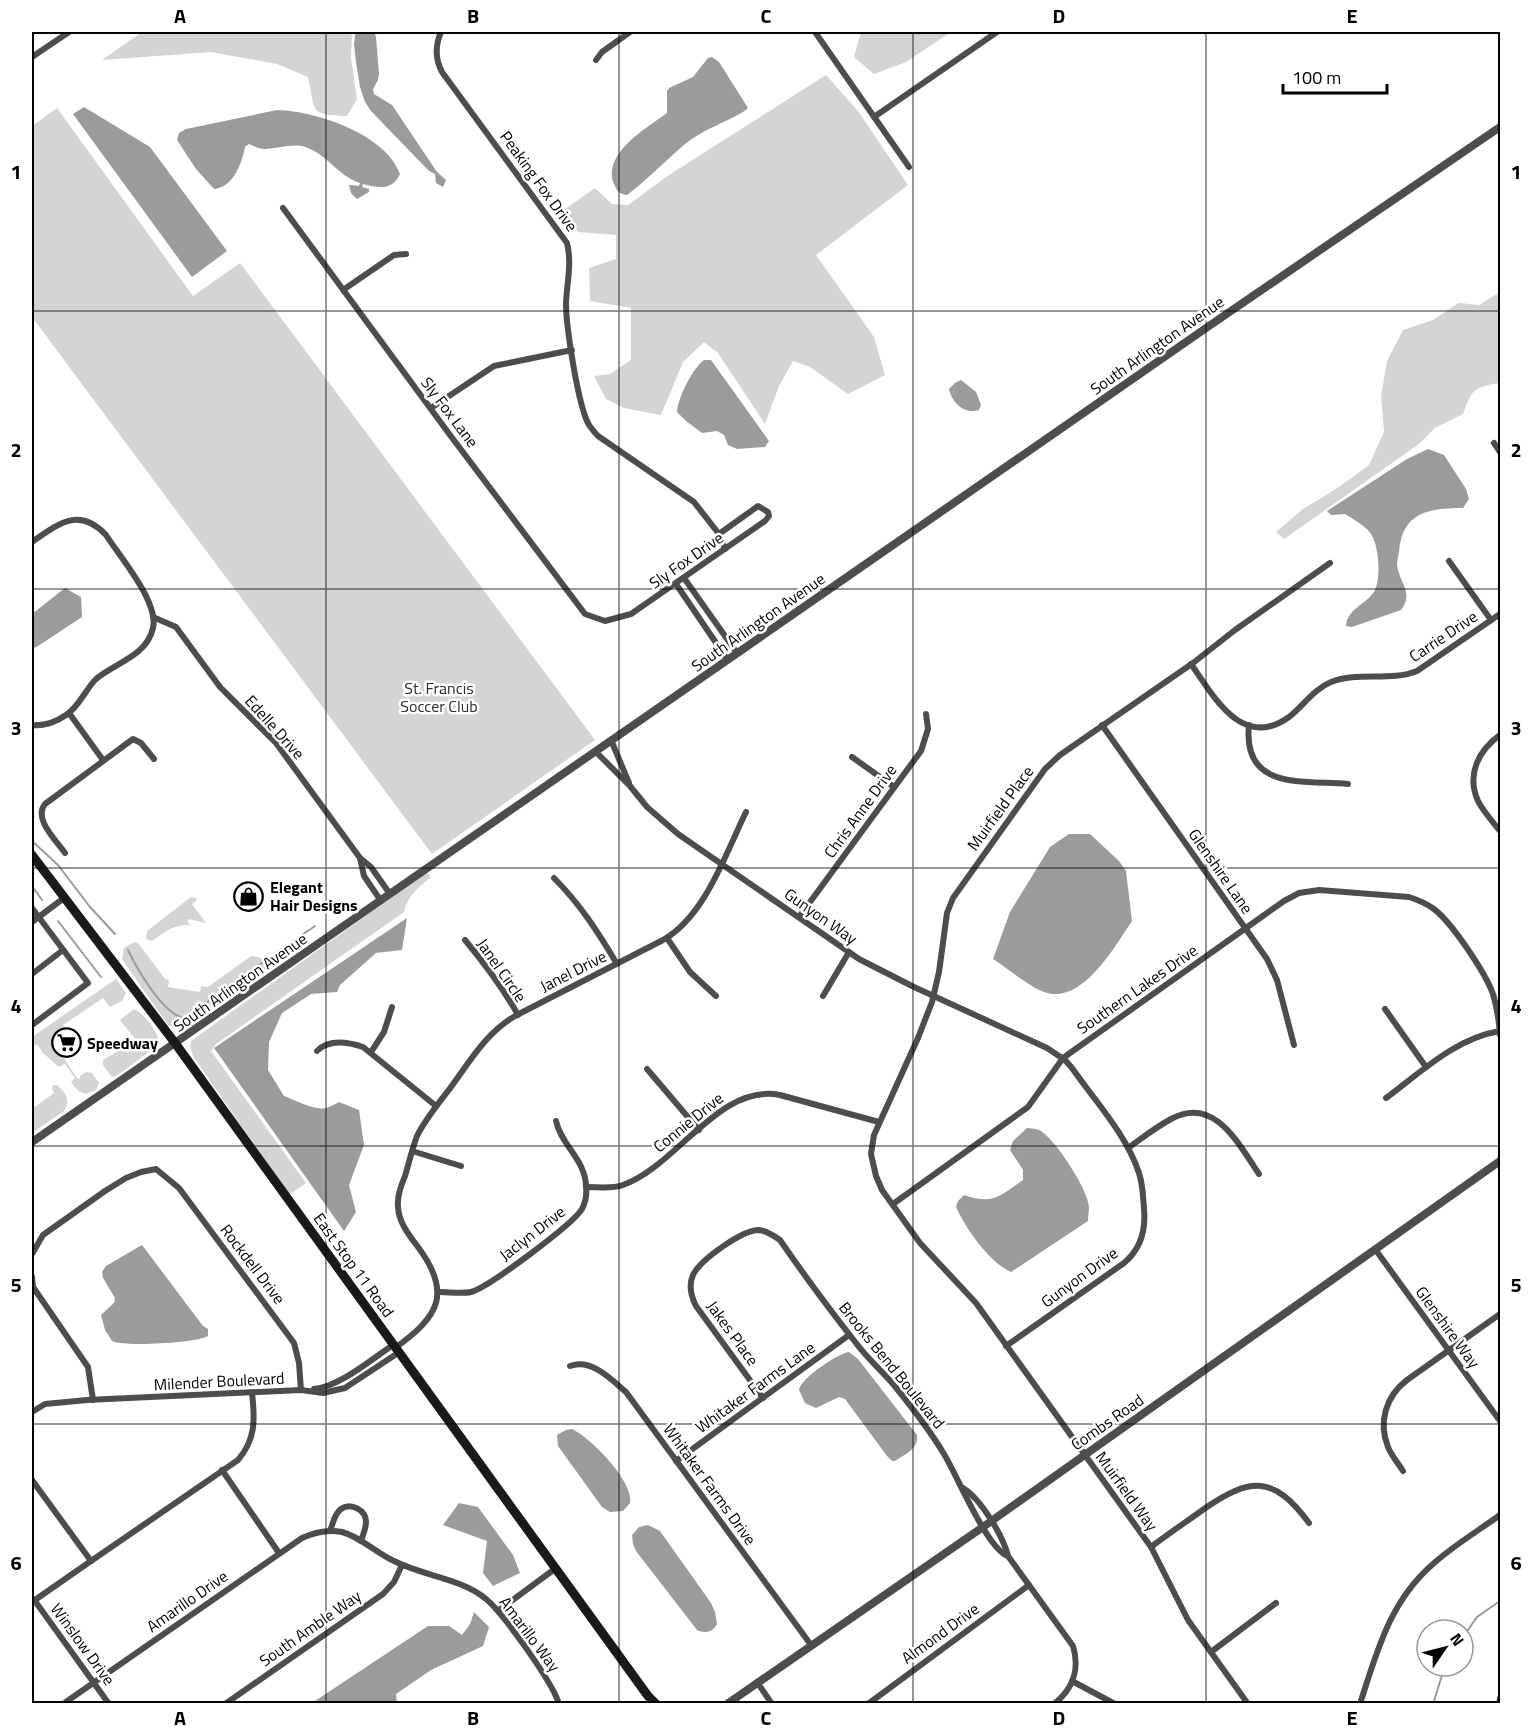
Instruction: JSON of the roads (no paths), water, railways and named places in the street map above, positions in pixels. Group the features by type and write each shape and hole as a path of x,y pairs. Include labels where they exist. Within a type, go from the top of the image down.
{"main road":[{"name":"East Stop 11 Road","path":"32,855 175,1043 556,1568 649,1700 656,1704"}],"street":[{"path":"32,57 69,32"},
{"name":"Peaking Fox Drive","path":"441,32 436,44 437,63 442,72 567,243 571,258 566,301 567,322 583,406 589,425 598,436 693,502 719,534 725,549"},
{"path":"596,60 602,52 630,32"},
{"path":"815,32 909,167"},
{"path":"874,117 997,32"},
{"name":"South Arlington Avenue","path":"32,1142 737,652 1500,127"},
{"name":"Sly Fox Lane","path":"283,208 585,614 605,621"},
{"path":"343,290 393,255 406,254"},
{"path":"431,408 494,366 572,350"},
{"path":"1494,443 1500,452"},
{"name":"Sly Fox Drive","path":"605,621 632,614 769,516 765,508 758,506 719,534"},
{"path":"32,542 59,523 72,519 97,526 152,607 153,617 153,628 147,642 139,652 98,678 89,686 69,713 51,723 32,725"},
{"path":"1449,561 1491,620"},
{"name":"Muirfield Place","path":"882,1190 871,1154 874,1135 918,1038 933,996 947,913 956,892 1049,765 1060,754 1191,664 1234,630 1330,563"},
{"path":"684,578 737,652"},
{"path":"676,584 727,659"},
{"name":"Carrie Drive","path":"1249,725 1262,726 1281,721 1319,689 1333,681 1405,675 1417,671 1500,614"},
{"name":"Edelle Drive","path":"153,617 176,627 220,687 276,743 360,858 371,867 390,894"},
{"path":"1191,664 1226,711 1236,720 1249,725 1248,737 1254,759 1269,774 1287,781 1348,784"},
{"path":"69,713 103,760"},
{"name":"Chris Anne Drive","path":"799,917 924,746 928,729 926,714"},
{"name":"Glenshire Lane","path":"1102,725 1267,959 1274,973 1294,1045"},
{"path":"1500,735 1487,744 1480,754 1473,776 1478,800 1500,831"},
{"path":"65,853 44,822 41,815 42,807 133,739 141,743 154,759"},
{"path":"611,740 630,786"},
{"name":"Gunyon Way","path":"595,751 663,822 864,962 1053,1051 1063,1059"},
{"path":"852,757 894,788"},
{"name":"Janel Drive","path":"436,1106 489,1036 518,1015 667,938 681,928 692,916 746,812"},
{"path":"360,858 364,876 381,901"},
{"path":"554,878 576,901 597,929 617,964"},
{"name":"Southern Lakes Drive","path":"893,1204 1028,1107 1063,1059 1245,928 1290,897 1306,891 1408,897 1435,909 1447,922 1485,977 1495,1001 1500,1033"},
{"path":"32,922 64,898"},
{"path":"32,908 88,983 32,1024"},
{"path":"667,938 690,972 716,996"},
{"name":"Janel Circle","path":"465,940 493,975 518,1015"},
{"path":"32,974 63,950"},
{"path":"823,996 849,952"},
{"path":"371,1052 384,1032 392,1007"},
{"path":"1385,1009 1426,1067"},
{"path":"1386,1098 1426,1067 1468,1040 1500,1033"},
{"path":"317,1051 331,1043 357,1045 371,1052 436,1106 420,1130 398,1197 399,1213 405,1228 429,1262 439,1292 433,1313 423,1327 395,1348"},
{"name":"Gunyon Drive","path":"1006,1346 1124,1263 1137,1248 1145,1224 1143,1194 1138,1172 1128,1148 1072,1068 1063,1059"},
{"path":"647,1070 699,1130"},
{"name":"Connie Drive","path":"586,1187 614,1187 630,1182 669,1155 731,1103 760,1093 780,1095 879,1122"},
{"path":"1128,1148 1175,1116 1191,1113 1204,1114 1214,1118 1228,1130 1259,1174"},
{"path":"556,1120 561,1135 581,1165 586,1187"},
{"path":"412,1151 461,1166"},
{"name":"Combs Road","path":"727,1704 983,1527 1500,1161"},
{"name":"Rockdell Drive","path":"32,1254 43,1235 105,1191 126,1178 156,1169 179,1188 294,1343 299,1364 301,1390"},
{"name":"Jaclyn Drive","path":"439,1292 471,1292 490,1282 575,1219 585,1202 586,1187"},
{"name":"Muirfield Way","path":"882,1190 930,1255 968,1294 1151,1547 1188,1620 1248,1704"},
{"name":"Brooks Bend Boulevard","path":"691,1280 701,1264 739,1236 753,1231 765,1232 780,1240 849,1335 911,1407 938,1444 963,1488 964,1497 1002,1554 1008,1556"},
{"name":"Glenshire Way","path":"1375,1249 1500,1421"},
{"path":"32,1277 33,1287 88,1367 93,1400"},
{"name":"Jakes Place","path":"691,1280 691,1292 696,1306 763,1398"},
{"path":"1403,1471 1390,1451 1384,1436 1384,1417 1393,1393 1448,1350 1500,1314"},
{"name":"Whitaker Farms Lane","path":"676,1461 849,1335"},
{"name":"Milender Boulevard","path":"32,1413 45,1404 319,1389 333,1384 395,1348"},
{"name":"Whitaker Farms Drive","path":"570,1366 578,1364 593,1367 626,1392 811,1645"},
{"path":"33,1601 238,1460 246,1450 255,1421 252,1393"},
{"path":"222,1470 279,1553"},
{"path":"32,1480 91,1561"},
{"path":"1151,1547 1226,1494 1247,1487 1267,1488 1285,1495 1297,1506 1309,1523"},
{"path":"963,1488 971,1493 991,1521 1005,1544 1008,1556 1073,1646 1076,1662 1072,1681 1066,1693 1054,1704"},
{"path":"346,1506 361,1510 365,1517 361,1541 349,1535 330,1531 339,1511 346,1506"},
{"path":"1360,1704 1384,1632 1407,1591 1434,1563 1500,1515"},
{"name":"Amarillo Drive","path":"63,1704 279,1553 307,1536 330,1531"},
{"name":"Amarillo Way","path":"361,1541 402,1565 473,1590 489,1602 498,1611 553,1689 559,1704"},
{"name":"South Amble Way","path":"225,1704 383,1594 394,1582 402,1565"},
{"path":"498,1611 556,1568"},
{"name":"Almond Drive","path":"868,1704 1029,1585"},
{"name":"Winslow Drive","path":"33,1601 109,1704"},
{"path":"1211,1652 1276,1603"},
{"path":"1072,1681 1115,1704"},
{"path":"757,1682 772,1704"},
{"path":"1499,1704 1500,1698"}],"waterway":[{"path":"32,841 58,865 90,907 115,934"},
{"path":"32,886 42,900"},
{"path":"58,921 101,977"},
{"path":"274,954 315,926"},
{"path":"128,950 144,979 160,1001 168,1009 185,1018 265,961"},
{"path":"1475,1620 1500,1601"},
{"path":"1433,1704 1441,1678"}],"place":[{"name":"Elegant Hair Designs","path":"249,896"},
{"name":"Speedway","path":"66,1043"}],"park label":[{"name":"St. Francis Soccer Club","path":"439,697"}]}
